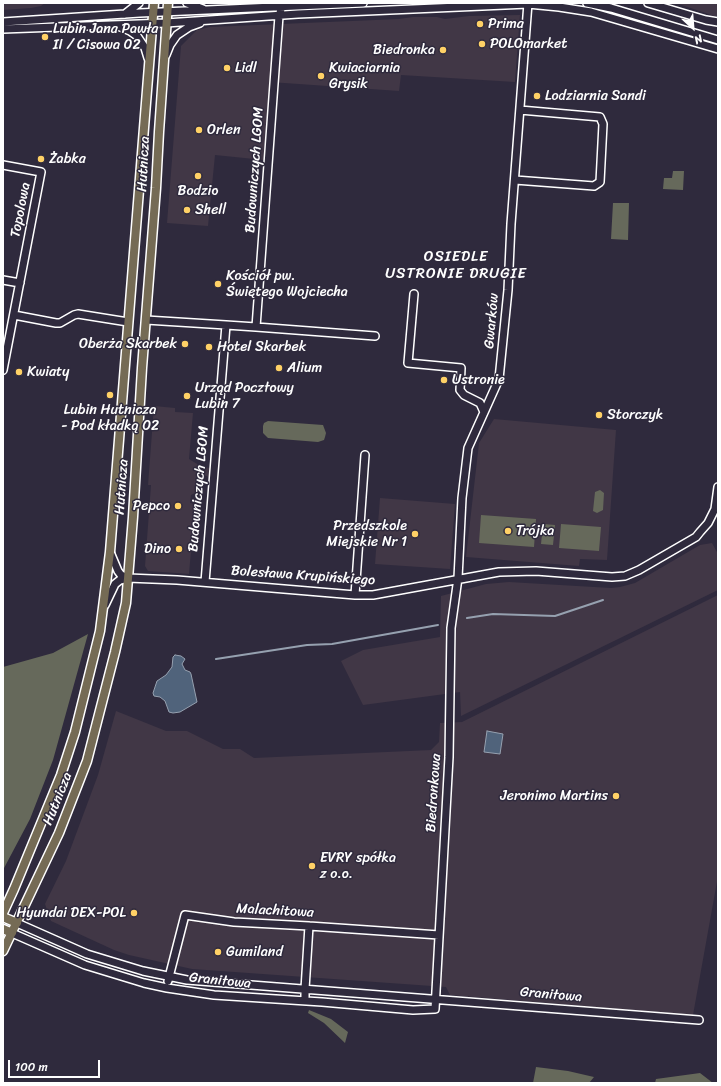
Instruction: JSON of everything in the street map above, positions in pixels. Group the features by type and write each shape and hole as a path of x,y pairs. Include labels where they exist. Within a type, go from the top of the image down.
{"main road":[{"name":"Hutnicza","path":"3,913 61,774 75,732 94,657 104,605 110,552 148,58 154,3"},
{"name":"Hutnicza","path":"3,951 59,833 87,760 126,603 138,450 142,368 156,196 163,61 168,3"},
{"path":"3,917 16,923"},
{"path":"3,929 12,933"}],"street":[{"path":"125,14 139,3"},
{"path":"187,3 207,10"},
{"path":"3,22 282,5 363,3"},
{"path":"587,3 611,8 718,40"},
{"path":"648,3 706,20 718,22"},
{"path":"3,29 166,23 427,8 528,4 591,12 718,49"},
{"name":"Gwarków","path":"458,578 462,498 468,448 499,379 508,290 528,4"},
{"name":"Budowniczych LGOM","path":"256,327 279,16 282,5"},
{"path":"163,61 177,34 189,27 215,20"},
{"path":"114,25 130,31 137,36 145,48 148,58"},
{"path":"515,180 594,186 600,182 603,124 600,117 520,110"},
{"name":"Topolowa","path":"3,165 41,172 14,315 5,345 3,370"},
{"path":"3,280 20,283"},
{"path":"414,294 408,363 461,368 460,390 464,395 480,404 484,412"},
{"path":"14,315 56,323 60,323 78,314 128,322"},
{"path":"146,320 375,336"},
{"name":"Budowniczych LGOM","path":"205,582 226,325"},
{"path":"355,595 365,455"},
{"name":"Bolesława Krupińskiego","path":"128,578 205,582 355,595 386,593 458,578 498,572 536,571 612,578 631,574 671,552 700,532 708,523 715,509 718,487"},
{"path":"110,552 118,571 128,578"},
{"path":"104,605 115,584 120,580 128,578"},
{"name":"Biedronkowa","path":"435,1009 449,757 451,628 458,578"},
{"name":"Malachitowa","path":"167,988 185,915 234,922 439,935"},
{"name":"Granitowa","path":"16,923 87,954 143,971 187,980 699,1020"},
{"path":"305,1001 309,926"},
{"name":"Granitowa","path":"12,933 85,965 144,983 167,988 214,995 413,1010 435,1009"}],"shaded area":[{"path":"3,3 45,3 41,6 31,8 3,10"},
{"path":"676,3 718,3 718,16 714,16"},
{"path":"520,15 515,82 401,75 399,91 270,82 264,160 215,155 208,226 167,223 181,46 197,30 210,27 399,19 413,17 437,17 445,19 469,16"},
{"path":"154,406 175,408 175,412 193,413 189,459 202,467 211,468 210,479 207,476 198,475 195,493 191,495 190,503 195,504 189,574 148,571 145,566 151,485 148,485"},
{"path":"494,419 616,430 607,560 580,559 579,566 466,557 479,443"},
{"name":"Przedszkole Miejskie Nr 1","path":"380,498 455,504 450,569 375,564"},
{"path":"712,543 718,554 718,590 461,716 460,692 363,705 341,661 363,650 440,637 441,596 486,584 509,582 611,588 620,587 635,583 700,545"},
{"path":"718,595 718,876 693,1015 450,995 446,987 192,969 129,955 114,950 51,921 45,904 66,861 98,775 116,711 166,731 187,731 223,749 240,749 254,758 431,750 439,742 440,723 462,722"}],"green space":[{"path":"673,171 684,171 683,190 663,189 664,178 672,178"},
{"path":"613,203 629,203 628,240 611,239"},
{"path":"268,421 323,425 326,433 324,440 318,442 268,438 263,433 263,426 264,423"},
{"path":"600,490 604,493 603,510 597,513 593,511 595,492"},
{"name":"Trójka","path":"481,515 536,519 534,547 479,543"},
{"path":"543,524 555,525 553,545 541,544"},
{"path":"561,524 601,527 599,551 559,548"},
{"path":"88,634 53,760 30,819 3,870 3,667 53,653"},
{"path":"309,1010 331,1019 348,1032 345,1043 324,1023 308,1013"},
{"path":"536,1067 568,1071 594,1077 589,1083 533,1083"},
{"path":"700,1073 713,1083 655,1083 656,1079"}],"water":[{"path":"175,655 181,656 185,659 182,664 185,670 191,674 197,702 180,712 173,713 169,712 165,701 160,697 154,696 153,693 157,681 166,675 172,667 173,657"},
{"path":"487,731 503,734 500,754 484,752"}],"waterway":[{"path":"467,618 493,614 555,616 603,600"},
{"path":"216,659 307,645 332,644 438,625"}],"place":[{"name":"Prima","path":"480,24"},
{"name":"Lubin Jana Pawła II / Cisowa 02","path":"45,37"},
{"name":"POLOmarket","path":"482,44"},
{"name":"Biedronka","path":"443,50"},
{"name":"Lidl","path":"227,68"},
{"name":"Kwiaciarnia Grysik","path":"321,76"},
{"name":"Lodziarnia Sandi","path":"537,96"},
{"name":"Orlen","path":"199,130"},
{"name":"Żabka","path":"41,159"},
{"name":"Bodzio","path":"198,176"},
{"name":"Shell","path":"187,210"},
{"name":"Kościół pw. Świętego Wojciecha","path":"218,284"},
{"name":"Oberża Skarbek","path":"185,344"},
{"name":"Hotel Skarbek","path":"209,347"},
{"name":"Alium","path":"279,368"},
{"name":"Kwiaty","path":"19,372"},
{"name":"Ustronie","path":"444,380"},
{"name":"Lubin Hutnicza - Pod kładką 02","path":"110,395"},
{"name":"Urząd Pocztowy Lubin 7","path":"187,396"},
{"name":"Storczyk","path":"599,415"},
{"name":"Pepco","path":"178,506"},
{"name":"Trójka","path":"508,531"},
{"name":"Przedszkole Miejskie Nr 1","path":"415,534"},
{"name":"Dino","path":"179,549"},
{"name":"Jeronimo Martins","path":"616,796"},
{"name":"EVRY spółka z o.o.","path":"312,866"},
{"name":"Hyundai DEX-POL","path":"134,913"},
{"name":"Gumiland","path":"218,952"}],"district":[{"name":"OSIEDLE USTRONIE DRUGIE","path":"456,266"}]}
